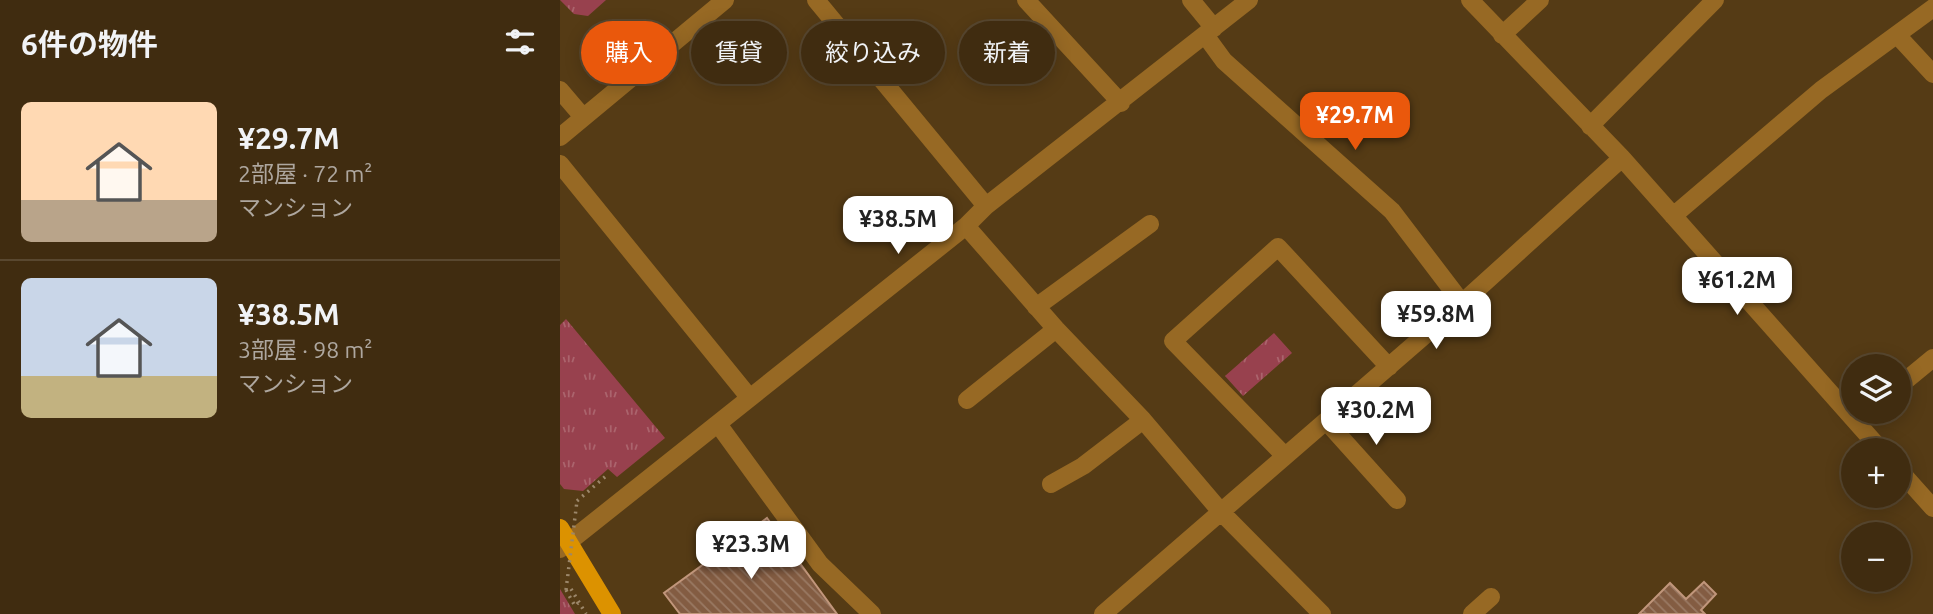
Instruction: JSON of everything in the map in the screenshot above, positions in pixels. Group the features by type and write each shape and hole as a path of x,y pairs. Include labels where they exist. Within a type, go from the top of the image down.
{"main road":[{"path":"563,540 612,614"}],"street":[{"path":"560,137 725,0"},
{"path":"816,0 986,206"},
{"path":"1026,0 1121,103"},
{"path":"1191,0 1224,61 1392,211 1462,303"},
{"path":"563,540 718,424 966,226 986,206 1121,103 1249,0"},
{"path":"1470,0 1622,158 1673,216 1841,394"},
{"path":"1502,35 1539,0"},
{"path":"1590,126 1714,0"},
{"path":"1673,216 1821,90 1933,8"},
{"path":"1897,35 1933,74"},
{"path":"560,90 583,117"},
{"path":"1103,614 1462,303 1622,158"},
{"path":"560,164 749,397"},
{"path":"1036,307 1150,224"},
{"path":"966,226 1056,329 1143,420 1222,513 1322,614"},
{"path":"1285,456 1172,341 1278,247 1389,367"},
{"path":"967,400 1056,329"},
{"path":"1911,376 1933,358"},
{"path":"1051,484 1083,466 1143,420"},
{"path":"1326,421 1397,500"},
{"path":"718,424 820,564 872,614"},
{"path":"1911,483 1933,508"},
{"path":"1472,614 1491,597"}],"path":[{"path":"586,614 579,603 575,606 568,589 578,500 606,476"},
{"path":"594,487 598,492"}],"green space":[{"path":"560,0 606,0 588,16 574,14"},
{"path":"566,319 665,438 617,477 608,469 583,491 564,489 560,484 560,325"},
{"path":"1274,333 1292,353 1243,396 1225,376"},
{"path":"560,589 575,614 560,614"}],"building":[{"path":"767,518 837,614 680,614 664,593"},
{"path":"1704,582 1716,594 1701,610 1705,614 1639,614 1670,583 1686,599"}]}
